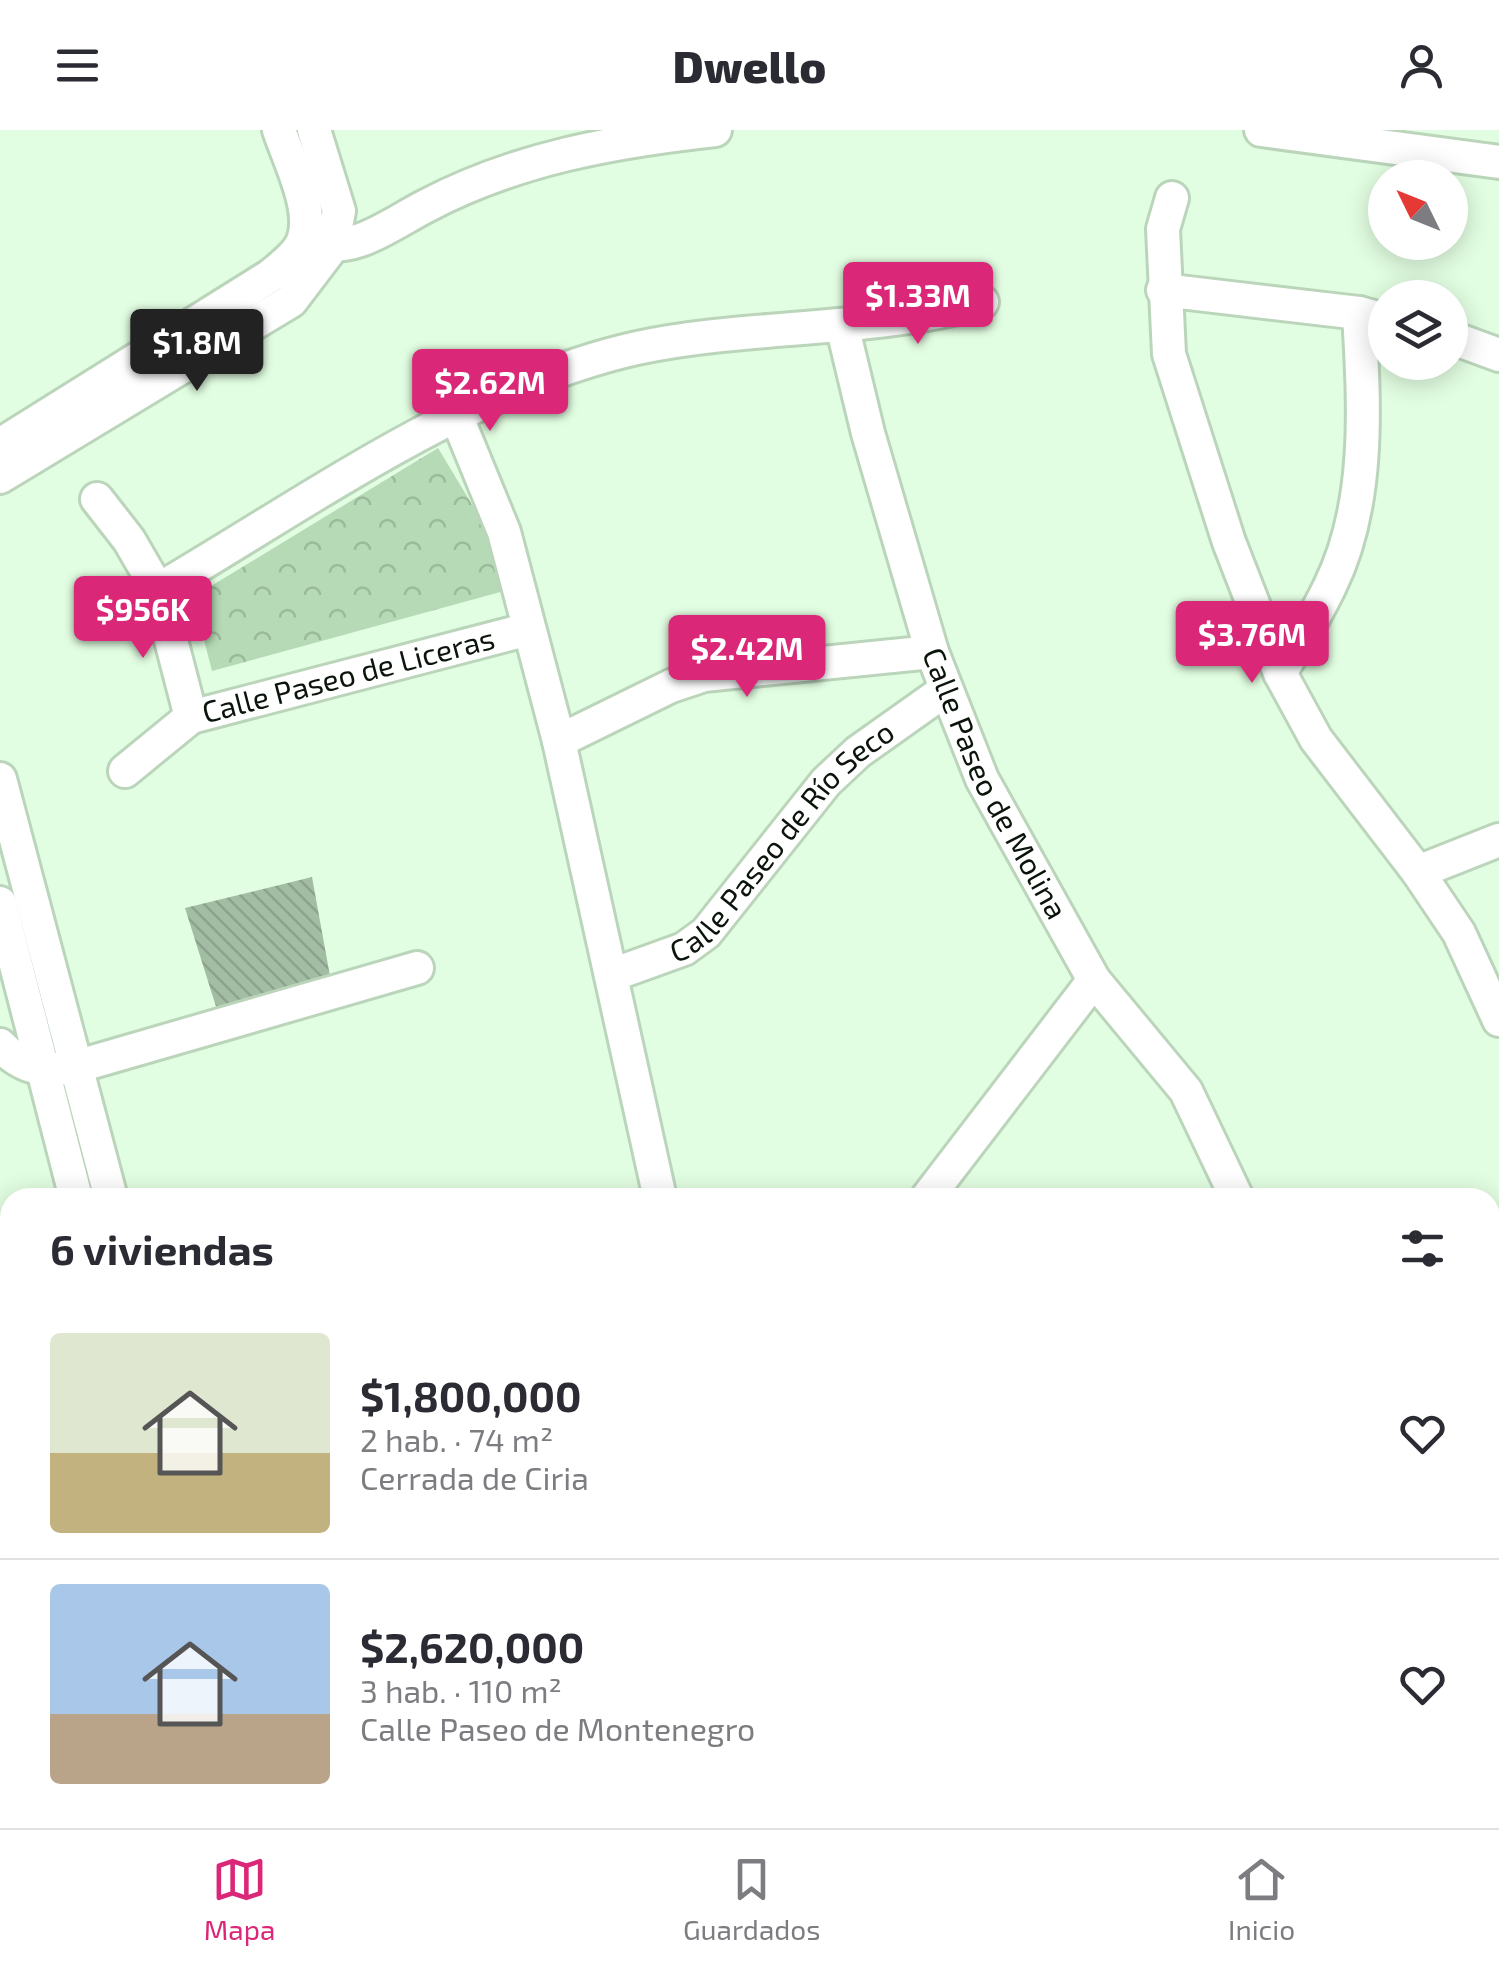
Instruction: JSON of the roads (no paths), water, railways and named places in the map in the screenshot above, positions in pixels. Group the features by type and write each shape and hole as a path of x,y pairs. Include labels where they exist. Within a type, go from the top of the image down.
{"street":[{"path":"280,130 318,244"},
{"path":"0,477 291,301 339,211 314,130"},
{"path":"0,445 318,244 360,242 478,181 538,160 637,139 716,130"},
{"path":"1261,130 1499,162"},
{"path":"1172,198 1163,229 1163,290 1170,354 1229,542 1280,674 1316,739 1418,872 1458,933 1499,1020"},
{"path":"1163,290 1368,316"},
{"path":"158,590 456,415 566,367 636,348 708,336 842,326 939,313 982,302"},
{"name":"Calle Paseo de Molina","path":"842,326 868,433 944,691 982,780 1094,980 1186,1090 1232,1188"},
{"path":"1468,343 1499,354"},
{"path":"1280,674 1332,584 1355,507 1368,374"},
{"path":"456,415 504,532 559,741 658,1188"},
{"path":"98,499 129,540 158,590 191,717"},
{"name":"Calle Paseo de Liceras","path":"125,771 191,717 528,629"},
{"path":"559,741 671,686 704,675 932,652"},
{"name":"Calle Paseo de Río Seco","path":"612,975 684,949 706,934 826,782 858,752 944,691"},
{"path":"0,779 59,1070 75,1188"},
{"path":"1418,872 1499,840"},
{"path":"0,903 59,1070 107,1188"},
{"path":"0,1045 10,1056 59,1070 417,968"},
{"path":"935,1188 1094,980"}]}
